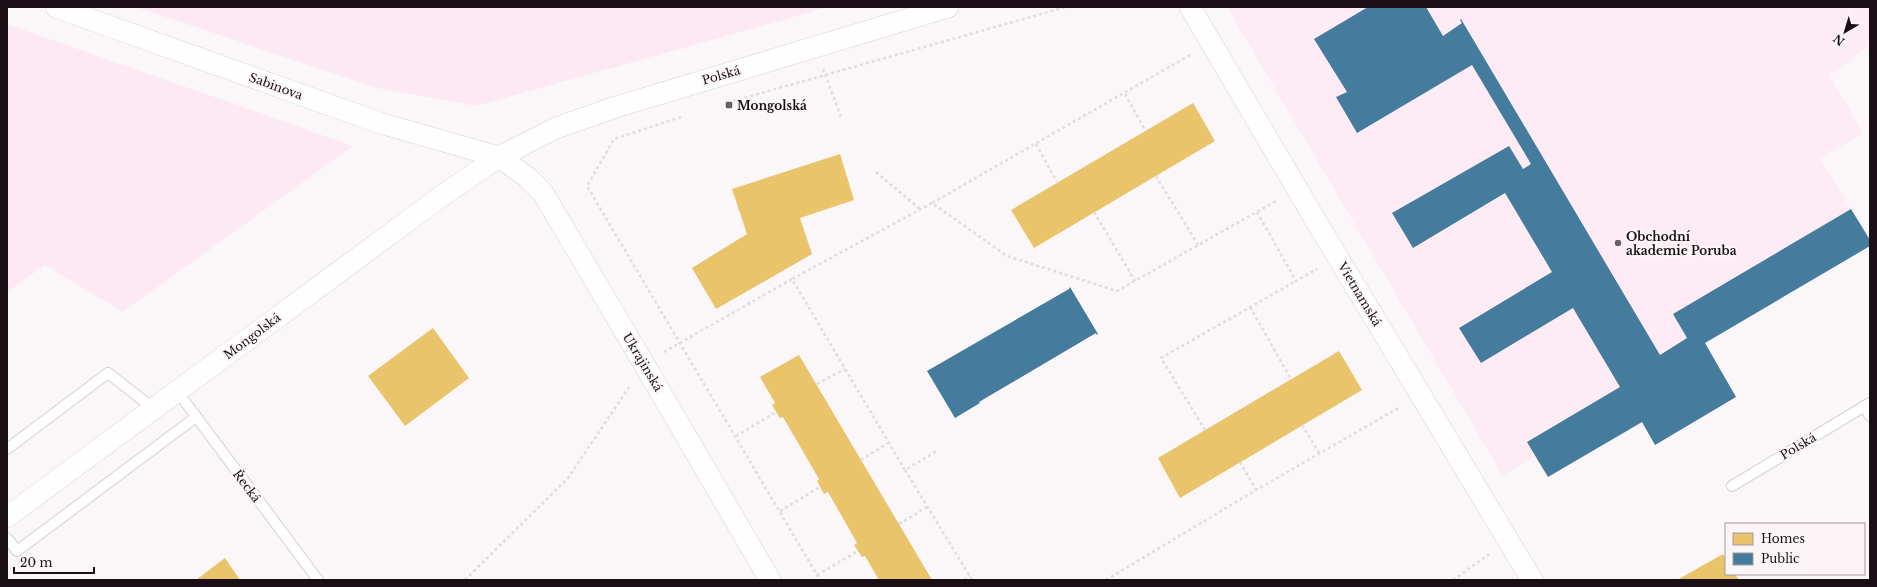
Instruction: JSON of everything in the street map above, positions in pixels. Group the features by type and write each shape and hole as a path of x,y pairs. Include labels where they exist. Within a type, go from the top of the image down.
{"street":[{"name":"Sabinova","path":"56,7 380,123 499,157"},
{"name":"Polská","path":"499,157 556,128 616,107 948,7"},
{"name":"Vietnamská","path":"1190,7 1316,221 1532,580"},
{"name":"Ukrajinská","path":"499,157 527,177 543,194 770,580"},
{"name":"Mongolská","path":"7,517 443,195 499,157"}],"lane":[{"path":"7,449 108,373 154,409"},
{"name":"Řecká","path":"177,391 318,580"},
{"name":"Polská","path":"1732,486 1867,405 1870,416"},
{"path":"7,538 17,551 196,417"}],"path":[{"path":"733,101 1066,7"},
{"path":"465,580 568,478 644,364 792,279 932,203 1125,94 1196,51"},
{"path":"825,74 840,118"},
{"path":"1125,94 1145,130"},
{"path":"681,117 614,139 587,186 820,580"},
{"path":"1036,144 1057,182"},
{"path":"876,172 920,209"},
{"path":"1156,176 1198,245"},
{"path":"932,203 1007,256 1117,291 1277,201"},
{"path":"1094,212 1135,281"},
{"path":"1257,212 1296,281"},
{"path":"1205,430 1161,358 1322,266"},
{"path":"792,279 888,443 972,580"},
{"path":"1250,307 1291,379"},
{"path":"817,384 845,369"},
{"path":"1106,580 1319,453 1404,405"},
{"path":"736,436 776,412"},
{"path":"1302,426 1319,453"},
{"path":"861,460 888,443"},
{"path":"905,470 937,451"},
{"path":"1240,462 1256,490"},
{"path":"780,511 820,487"},
{"path":"899,524 927,507"},
{"path":"818,575 858,551"},
{"path":"1453,580 1492,551"},
{"path":"964,580 970,576"}],"shaded area":[{"path":"136,7 829,7 476,106 377,88"},
{"name":"Obchodní akademie Poruba","path":"1227,7 1870,7 1870,45 1830,76 1863,133 1820,159 1870,240 1705,343 1736,397 1655,445 1642,423 1548,477 1535,456 1503,476"},
{"path":"7,24 353,146 123,312 45,265 7,292"}],"building: Homes":[{"path":"1193,103 1215,141 1034,248 1011,210"},
{"path":"840,154 854,200 800,218 812,254 716,309 692,268 747,234 732,189"},
{"path":"433,328 469,378 405,426 368,376"},
{"path":"1339,351 1362,390 1180,498 1158,458"},
{"path":"799,355 932,580 879,580 865,556 862,557 854,545 857,543 828,492 824,494 817,481 819,479 783,417 780,418 772,405 775,403 760,377"},
{"path":"1723,554 1725,557 1725,575 1736,575 1739,580 1677,580"},
{"path":"225,558 240,580 196,580"}],"building: Public":[{"path":"1368,7 1426,7 1443,36 1462,23 1460,20 1461,19 1660,355 1687,338 1673,314 1851,209 1870,240 1870,246 1705,343 1736,397 1655,445 1642,422 1548,477 1527,442 1620,387 1573,308 1481,363 1459,328 1552,272 1505,193 1413,248 1392,213 1509,146 1523,169 1531,164 1472,65 1357,133 1336,97 1347,92 1314,39"},
{"path":"1070,287 1098,334 1097,335 1096,333 979,402 980,403 955,418 927,371 1069,289"}],"place":[{"name":"Mongolská","path":"729,105"},
{"name":"Obchodní akademie Poruba","path":"1618,243"}]}
